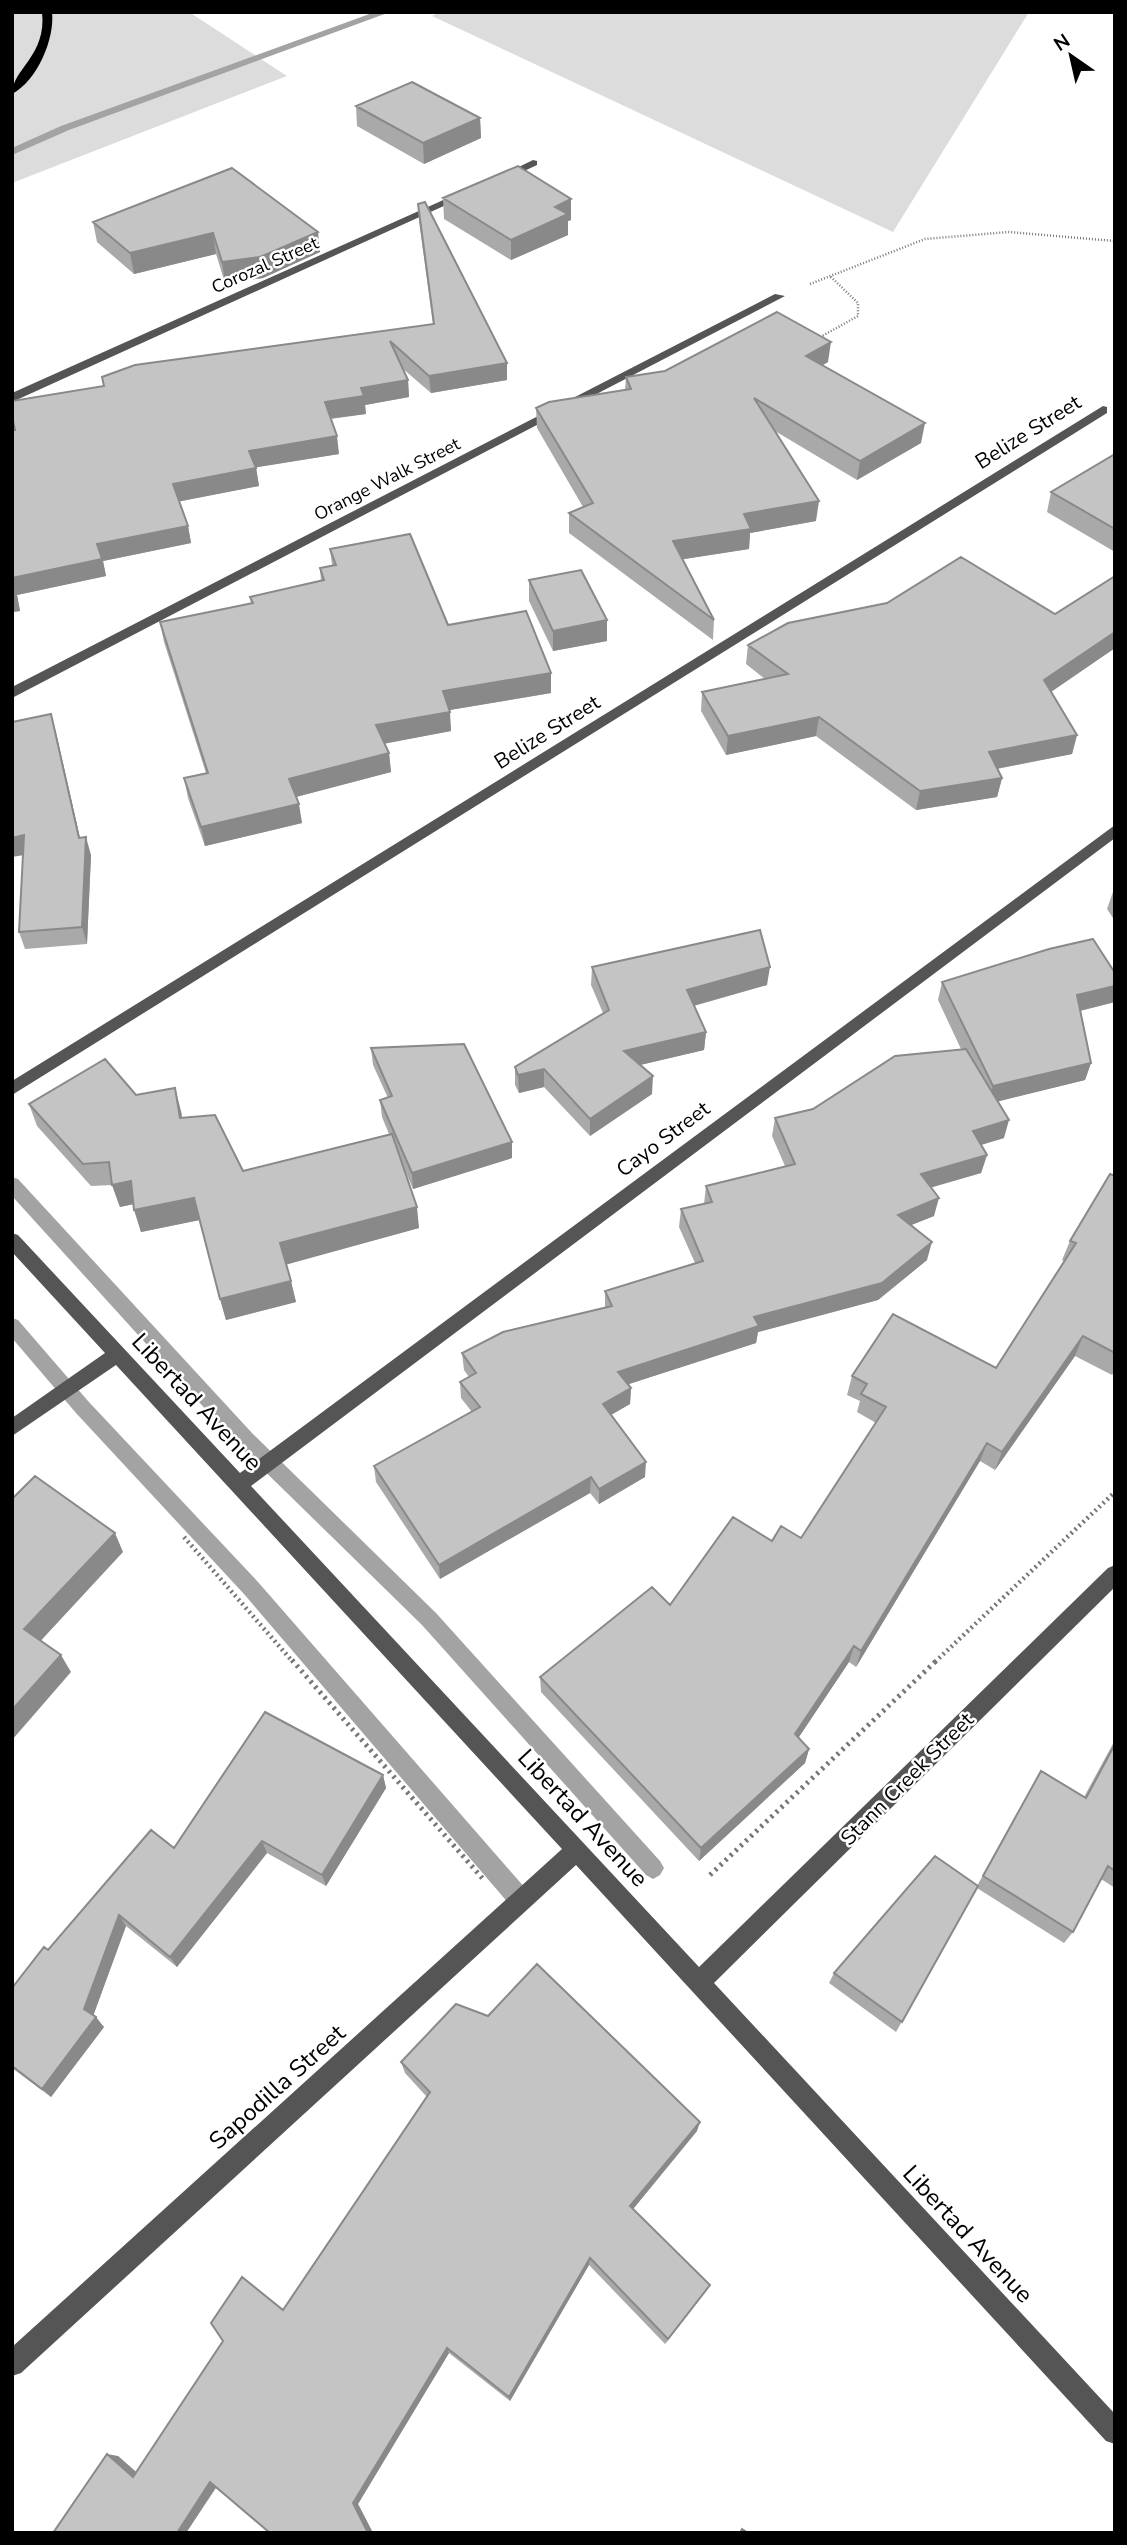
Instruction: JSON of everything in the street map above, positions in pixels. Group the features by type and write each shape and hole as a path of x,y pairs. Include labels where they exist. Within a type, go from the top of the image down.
{"main road":[{"path":"12,91 28,74 44,45 47,12"}],"street":[{"path":"495,181 533,163"},
{"name":"Corozal Street","path":"12,398 469,192"},
{"name":"Orange Walk Street","path":"12,693 779,296"},
{"name":"Belize Street","path":"12,1089 1103,410"},
{"name":"Cayo Street","path":"238,1485 1115,830"},
{"name":"Libertad Avenue","path":"12,1240 1115,2432"},
{"path":"12,1428 118,1354"},
{"name":"Stann Creek Street","path":"699,1983 1115,1574"},
{"name":"Sapodilla Street","path":"12,2364 577,1850"}],"path":[{"path":"779,296 925,239 1008,232 1115,241"},
{"path":"809,343 858,316 858,303 830,276"},
{"path":"710,1875 1115,1492"},
{"path":"184,1537 510,1911"}],"shaded area":[{"path":"12,12 189,12 287,76 12,183"},
{"path":"440,12 1029,12 893,232 432,16"}],"building":[{"path":"412,82 480,118 423,143 356,106"},
{"path":"518,166 571,199 555,207 568,214 511,240 443,198"},
{"path":"232,168 318,232 260,257 222,262 213,233 130,253 93,222"},
{"path":"425,202 507,363 429,376 390,341 408,380 361,388 364,396 325,402 337,436 249,451 256,468 173,484 188,526 97,544 102,559 12,578 12,430 15,430 12,401 104,386 102,377 135,365 434,324 418,204"},
{"path":"777,312 831,342 806,356 925,423 860,461 754,398 819,501 744,514 751,529 673,541 714,620 569,513 593,503 536,408 549,402 631,389 626,377 665,371"},
{"path":"1115,454 1115,529 1051,492"},
{"path":"410,534 448,625 526,611 551,673 443,691 450,712 376,725 389,753 289,779 299,804 201,827 184,778 208,773 160,622 253,603 250,597 324,580 320,568 336,565 330,549"},
{"path":"961,557 1055,614 1115,576 1115,632 1044,680 1077,735 989,752 1002,778 920,791 819,717 728,736 702,692 788,674 748,645 788,623 887,603"},
{"path":"581,570 607,620 553,631 529,580"},
{"path":"51,714 79,838 86,837 82,927 19,932 24,835 12,838 12,722"},
{"path":"760,930 770,967 687,990 706,1032 624,1051 653,1076 590,1119 544,1069 518,1075 515,1067 609,1010 592,967"},
{"path":"1093,939 1115,973 1115,986 1077,995 1091,1063 993,1086 942,982 1049,949"},
{"path":"464,1044 512,1142 412,1173 380,1100 392,1096 371,1048"},
{"path":"966,1049 1009,1120 973,1131 987,1155 921,1174 939,1198 898,1215 932,1242 882,1283 754,1317 759,1326 618,1372 631,1388 603,1404 646,1462 599,1489 591,1477 439,1565 374,1466 480,1407 460,1382 476,1373 462,1353 503,1332 612,1306 605,1291 703,1261 681,1209 712,1202 706,1186 795,1164 775,1118 813,1109 895,1056"},
{"path":"105,1059 136,1095 175,1088 180,1118 215,1115 243,1171 392,1134 417,1207 280,1243 291,1281 220,1299 194,1198 134,1210 131,1181 112,1185 109,1162 83,1164 29,1104"},
{"path":"1110,1174 1115,1176 1115,1353 1083,1336 1002,1452 987,1443 861,1651 854,1646 795,1734 809,1749 701,1848 540,1677 652,1587 670,1605 733,1517 772,1541 781,1526 801,1538 886,1407 861,1394 867,1384 852,1376 893,1314 996,1368 1076,1243 1070,1241"},
{"path":"35,1476 115,1533 24,1629 61,1655 12,1710 12,1499"},
{"path":"265,1712 383,1775 322,1875 262,1841 170,1957 119,1915 84,2009 96,2017 42,2089 12,2066 12,1988 44,1947 48,1950 151,1830 174,1848"},
{"path":"1115,1744 1115,1871 1108,1866 1073,1932 983,1876 1041,1771 1086,1798"},
{"path":"935,1856 978,1886 902,2022 834,1973"},
{"path":"537,1964 700,2122 630,2206 710,2285 668,2339 590,2258 509,2397 447,2348 353,2503 368,2533 270,2533 210,2482 177,2533 53,2533 107,2454 133,2477 223,2341 211,2323 242,2277 283,2310 430,2092 401,2062 456,2004 488,2016"}],"waterway":[{"path":"12,152 65,128 385,12"},
{"path":"12,1184 245,1439 429,1619 653,1868"},
{"path":"12,1325 82,1407 251,1588 518,1897"}]}
